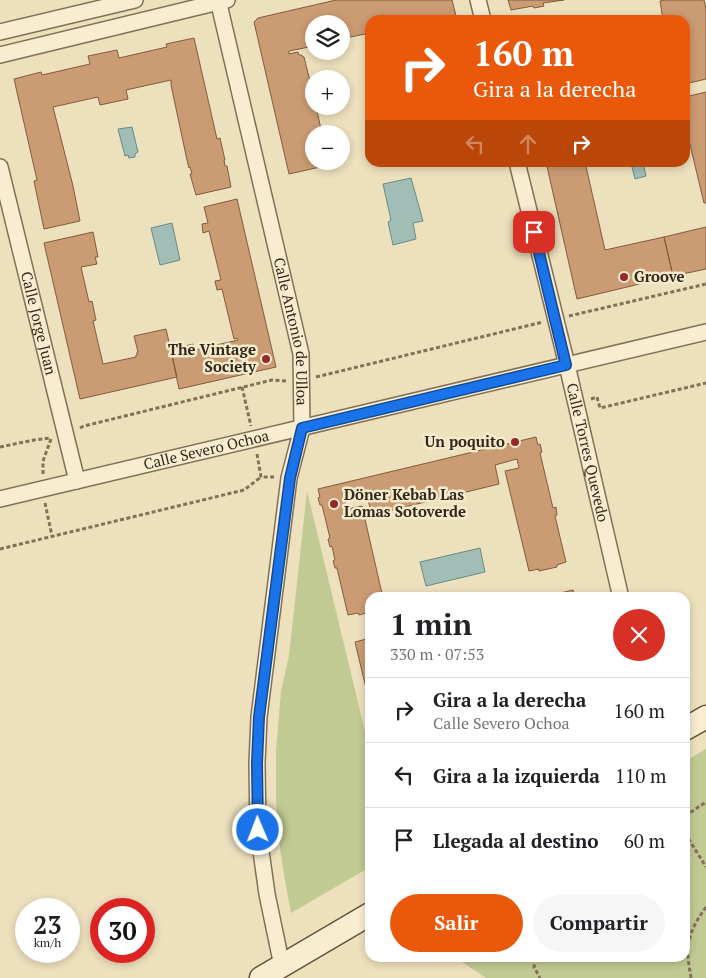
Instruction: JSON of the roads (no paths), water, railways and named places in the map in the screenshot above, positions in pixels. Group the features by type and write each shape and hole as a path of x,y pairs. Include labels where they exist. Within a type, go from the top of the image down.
{"street":[{"path":"0,32 135,0"},
{"path":"478,0 481,15"},
{"path":"0,55 222,1"},
{"name":"Calle Antonio de Ulloa","path":"222,1 301,354 302,428 290,478 259,717 257,763 258,830 267,894 282,966"},
{"name":"Calle Jorge Juan","path":"0,167 76,481"},
{"name":"Calle Torres Quevedo","path":"518,167 620,592"},
{"name":"Calle Severo Ochoa","path":"0,499 706,332"},
{"path":"690,726 706,717"},
{"path":"260,978 365,917"}],"water":[{"path":"132,127 138,152 135,154 135,157 129,158 128,155 125,156 118,129"},
{"path":"632,167 644,167 646,176 635,179"},
{"path":"411,178 423,221 413,223 416,239 393,245 388,222 391,220 383,184"},
{"path":"172,223 180,260 160,265 151,228"},
{"path":"480,548 485,572 426,586 420,562"}],"place":[{"name":"Groove","path":"624,277"},
{"name":"The Vintage Society","path":"266,359"},
{"name":"Un poquito","path":"515,442"},
{"name":"Döner Kebab Las Lomas Sotoverde","path":"334,504"}]}
